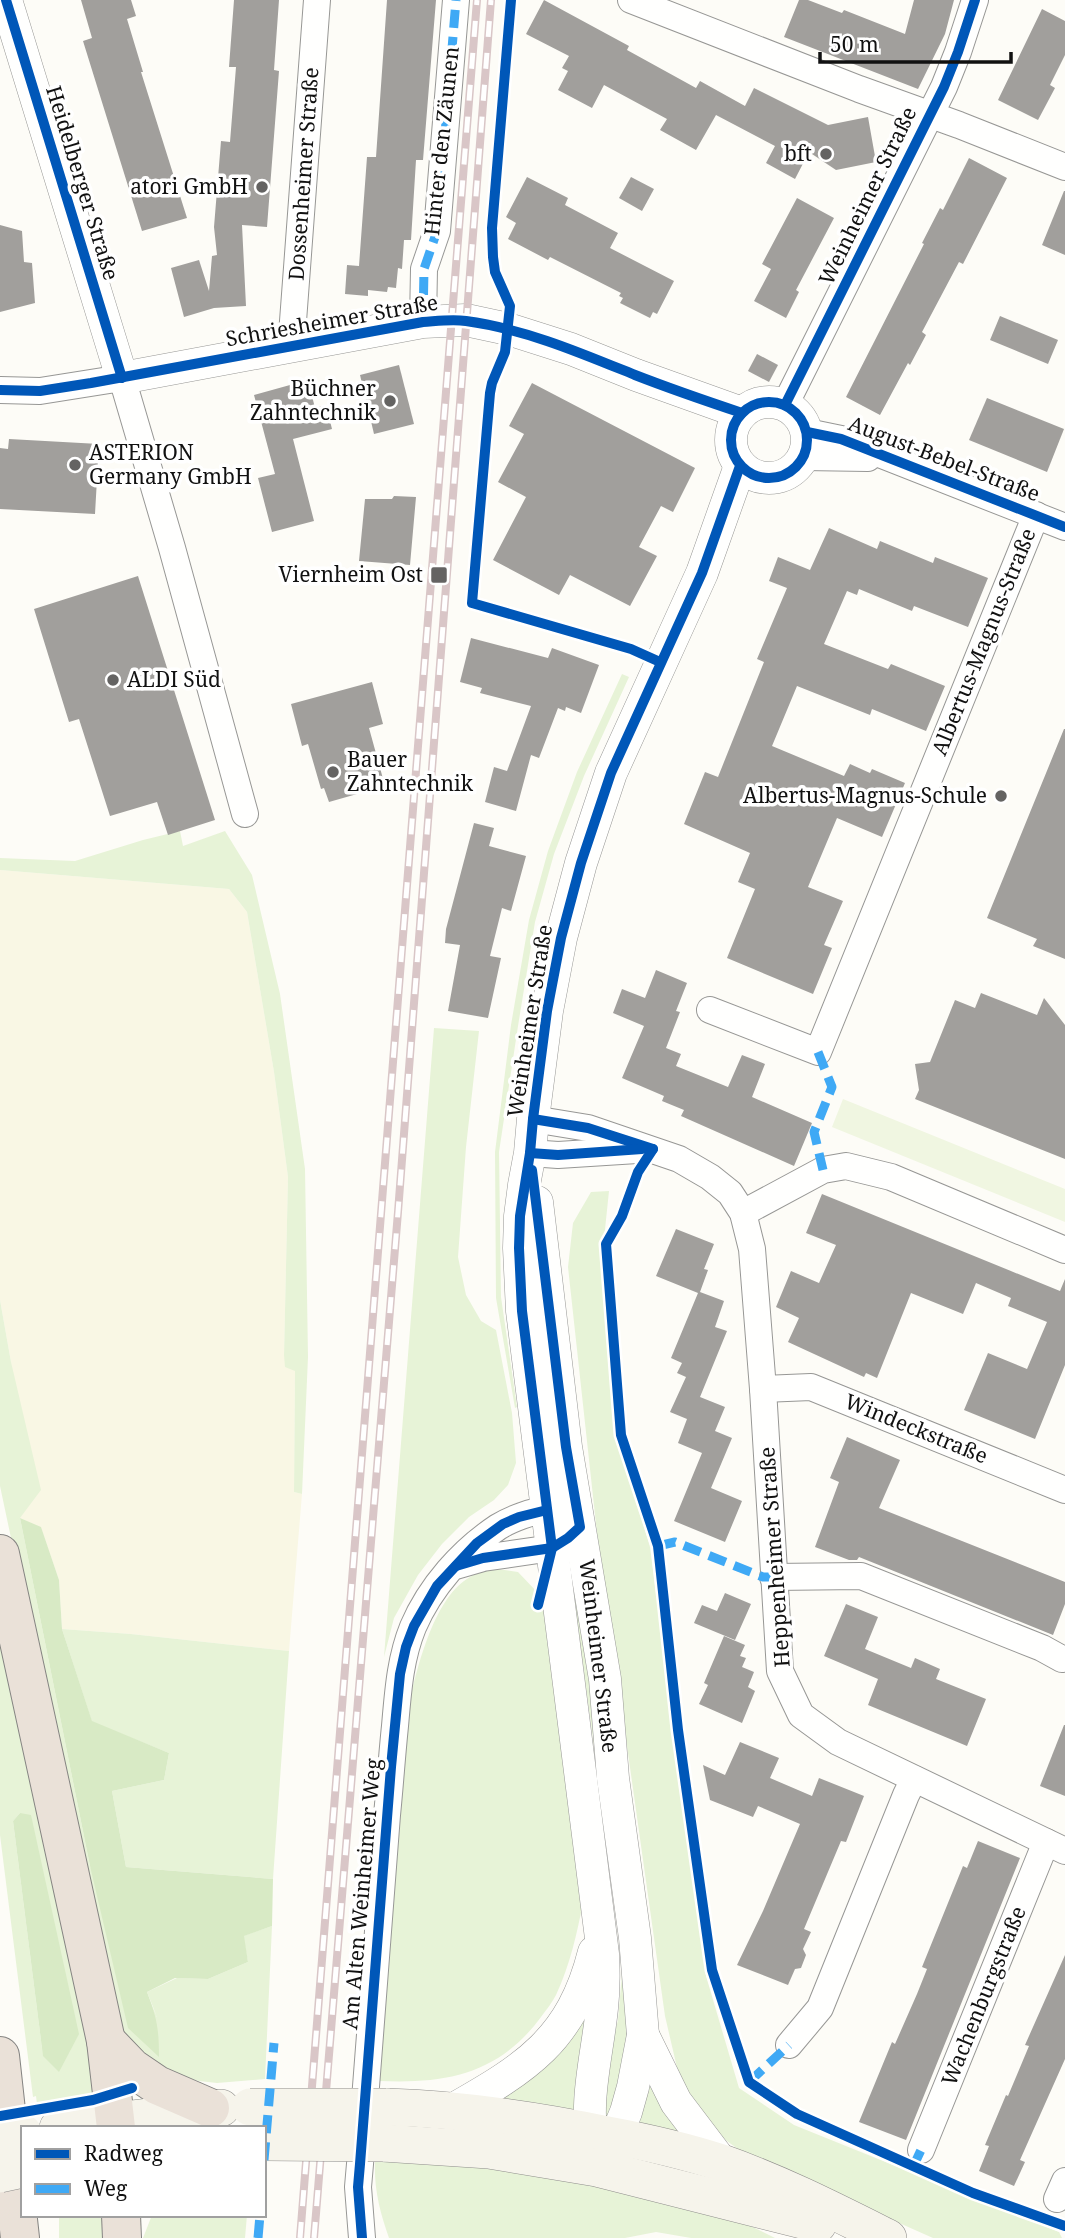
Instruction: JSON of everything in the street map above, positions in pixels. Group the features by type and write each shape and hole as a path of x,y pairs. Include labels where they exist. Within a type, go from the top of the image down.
{"highway":[{"path":"0,1554 106,2041 116,2124"},
{"path":"106,2041 132,2068 157,2085 210,2108"},
{"path":"0,2056 20,2238"}],"main road":[{"path":"87,2126 116,2124 210,2108 250,2107 386,2107 452,2110 521,2119 602,2133 723,2164 822,2206 888,2238"},
{"path":"0,2137 21,2133"},
{"path":"266,2142 383,2143 489,2150 597,2168 774,2212 865,2238"},
{"path":"0,2174 21,2169"}],"street":[{"name":"Heidelberger Straße","path":"6,0 172,548 245,814"},
{"name":"Dossenheimer Straße","path":"291,348 317,0"},
{"name":"Hinter den Zäunen","path":"424,322 424,269 437,230 456,0"},
{"path":"631,0 1065,167"},
{"name":"Weinheimer Straße","path":"785,405 930,115 979,3"},
{"name":"Schriesheimer Straße","path":"0,390 40,391 424,322 466,320 508,329 571,349 636,375 743,448"},
{"path":"774,401 785,405 800,416 806,444 797,467 786,475 774,478 743,448 751,406 774,401"},
{"name":"August-Bebel-Straße","path":"806,444 851,457 901,462 1065,527"},
{"name":"Weinheimer Straße","path":"602,2133 588,2102 604,1978 601,1924 522,1311 520,1216 550,999 561,938 580,863 611,773 702,573 743,448"},
{"name":"Albertus-Magnus-Straße","path":"710,1010 818,1052 1036,514"},
{"name":"Heppenheimer Straße","path":"533,1119 588,1128 679,1159 710,1177 730,1193 743,1213 752,1249 780,1671 801,1715 838,1742 1056,1847"},
{"name":"Heppenheimer Straße","path":"530,1153 558,1155 653,1149"},
{"name":"Weinheimer Straße","path":"530,1153 566,1447 605,1679 613,1778 635,1938 643,2035 633,2087 602,2133 597,2168"},
{"path":"743,1213 823,1170 846,1167 891,1177 1065,1250"},
{"name":"Windeckstraße","path":"763,1389 811,1387 1065,1490"},
{"path":"452,1567 483,1558 552,1548 580,1527 562,1514 547,1510"},
{"name":"Am Alten Weinheimer Weg","path":"362,2238 358,2187 400,1674 414,1626 425,1604 452,1567 477,1543 503,1524 547,1510"},
{"path":"773,1577 861,1576 1042,1648 1062,1659"},
{"path":"789,2045 820,2008 914,1779"},
{"name":"Wachenburgstraße","path":"921,2150 1056,1847"},
{"name":"Weinheimer Straße","path":"452,2110 508,2079 559,2031 584,1986 601,1924"},
{"name":"Weinheimer Straße","path":"643,2035 676,2102 723,2164"}],"shaded area":[{"path":"0,870 229,889 247,912 274,1072 288,1177 284,1355 295,1370 294,1492 302,1494 289,1651 62,1629 59,1580 41,1528 20,1518 11,1362 0,1300"}],"green space":[{"path":"622,674 629,677 584,776 554,854 535,922 499,1152 501,1297 517,1407 515,1408 496,1298 495,1152 511,1025 529,920 548,851 577,772"},
{"path":"180,831 183,846 225,831 252,875 280,994 305,1169 308,1357 302,1494 294,1492 295,1371 285,1367 284,1355 288,1177 274,1072 247,912 229,889 0,870 0,858 75,861"},
{"path":"434,1028 479,1031 466,1147 458,1257 466,1295 481,1321 496,1330 512,1413 516,1463 508,1485 494,1500 469,1517 442,1544 418,1575 394,1618 384,1657"},
{"path":"843,1099 1065,1189 1065,1222 832,1127"},
{"path":"609,1191 604,1239 617,1437 650,1547 706,1976 739,2088 794,2125 1059,2232 1062,2238 933,2238 746,2155 716,2133 687,2093 678,2072 665,2016 597,1533 568,1267 573,1223 591,1192"},
{"path":"0,1300 11,1362 41,1490 20,1518 90,1866 157,2017 147,1992 177,1978 208,1979 248,1962 243,1936 272,1926 265,2079 217,2083 181,2076 152,2060 121,2034 97,1944 0,1486"},
{"path":"20,1518 41,1527 59,1580 62,1629 92,1721 169,1753 164,1780 112,1791 126,1867 273,1879 272,1926 244,1936 248,1962 208,1979 175,1978 147,1992 157,2024 159,2057 128,2028 90,1866"},
{"path":"497,1569 518,1572 538,1593 547,1617 583,1902 576,1938 554,1998 525,2036 508,2051 489,2063 449,2077 379,2081 410,1699 424,1647 450,1595 462,1582 476,1574"},
{"path":"578,1579 630,2009 623,2069 608,2118 599,2117 603,2081 618,2020 622,1974 621,1940 571,1580"},
{"path":"0,1604 97,2092 92,2096 37,2104 36,2096 33,2097 0,1835","holes":["20,1813 43,2056 13,1821"]},
{"path":"62,1629 289,1651 273,1879 126,1867 112,1791 164,1780 169,1753 92,1722"},
{"path":"20,1813 31,1815 79,2034 59,2072 43,2056 13,1821"},
{"path":"589,2000 576,2111 494,2098"},
{"path":"649,2069 683,2133 639,2123"},
{"path":"375,2162 454,2163 615,2185 718,2210 775,2238 691,2238 656,2232 625,2238 389,2238 378,2201"},
{"path":"59,2217 102,2217 104,2238 59,2238"},
{"path":"151,2217 247,2217 245,2238 143,2238"}],"building":[{"path":"81,0 131,0 136,16 127,19 187,218 142,231 83,41 92,38"},
{"path":"234,0 279,0 274,70 279,71 267,227 242,225 246,306 214,308 184,317 171,268 199,260 209,291 212,256 217,255 214,227 221,141 230,142 236,67 229,67"},
{"path":"387,0 436,0 423,160 416,160 411,240 404,240 402,269 398,268 396,288 388,287 387,292 368,290 368,296 345,294 347,265 359,266 367,157 376,157"},
{"path":"544,0 629,46 627,50 696,88 700,81 745,106 754,88 828,125 868,117 876,162 836,170 809,152 795,179 766,163 775,146 716,115 696,150 660,130 667,119 604,85 592,108 558,90 568,71 562,68 569,56 526,34"},
{"path":"799,0 808,0 842,13 844,10 905,34 914,0 954,0 945,34 918,89 784,37"},
{"path":"1042,9 1065,21 1065,55 1050,85 1055,88 1038,120 998,100"},
{"path":"969,158 1007,178 963,264 959,262 922,332 926,335 910,365 908,363 880,415 846,397 940,208 943,210"},
{"path":"527,177 568,198 565,205 618,233 610,248 674,281 657,314 653,312 650,318 620,303 623,298 619,296 621,293 508,239 516,223 506,217"},
{"path":"631,177 654,189 642,211 619,198"},
{"path":"1065,191 1065,255 1042,245"},
{"path":"797,198 834,218 796,290 799,292 786,318 754,301 771,269 762,264"},
{"path":"0,225 22,231 24,262 32,263 35,303 0,312"},
{"path":"1000,316 1058,340 1048,364 990,340"},
{"path":"757,354 778,365 769,382 748,371"},
{"path":"399,365 414,424 374,434 360,375"},
{"path":"308,380 315,408 326,405 332,429 293,439 314,521 272,532 258,478 275,474 254,395"},
{"path":"532,383 695,468 673,512 661,506 639,547 657,556 630,606 570,575 559,595 493,560 526,497 498,482 524,434 509,426"},
{"path":"987,398 1064,429 1047,472 969,440"},
{"path":"9,439 99,444 95,514 0,509 0,448 8,449"},
{"path":"394,496 416,497 410,565 359,561 365,499 392,499"},
{"path":"829,528 877,549 880,541 933,563 935,557 988,578 968,627 914,606 912,611 859,589 857,595 847,591 824,644 888,669 891,664 945,686 926,731 872,709 870,715 797,686 772,746 844,776 850,764 870,773 872,769 905,783 882,837 837,818 808,887 843,901 824,945 832,948 813,994 727,958 755,889 738,882 750,853 684,824 705,772 718,777 764,662 757,659 787,588 769,581 778,557 810,570"},
{"name":"ALDI Süd","path":"138,576 215,820 168,835 157,802 110,816 79,719 69,722 34,609"},
{"path":"471,638 548,658 552,648 599,665 581,713 566,707 565,711 558,708 539,758 531,755 516,811 485,802 494,767 507,771 531,706 480,693 482,688 460,682"},
{"path":"372,682 383,724 369,728 385,786 329,802 324,788 321,789 308,744 302,746 291,704"},
{"path":"1064,729 1065,959 1033,946 1037,939 987,918"},
{"path":"474,823 494,828 489,846 526,856 511,911 502,908 490,956 501,958 488,1018 448,1011 460,945 445,943 446,929"},
{"path":"656,970 687,983 676,1011 680,1012 666,1048 681,1054 676,1066 728,1087 742,1055 765,1064 752,1097 812,1123 794,1166 681,1116 684,1110 662,1101 664,1096 622,1078 644,1026 613,1013 622,989 645,998"},
{"path":"981,993 1037,1015 1044,998 1065,1025 1065,1159 915,1099 919,1090 915,1064 930,1062 955,1000 975,1008"},
{"path":"822,1194 1060,1291 1065,1279 1065,1365 1035,1439 964,1410 988,1353 1027,1369 1047,1322 1008,1306 1011,1298 976,1283 963,1314 911,1293 877,1378 866,1373 864,1377 788,1342 799,1318 776,1307 791,1271 819,1283 836,1245 806,1233"},
{"path":"676,1229 714,1244 704,1269 708,1270 700,1292 724,1301 715,1327 727,1331 700,1397 725,1407 715,1431 732,1438 711,1488 742,1501 725,1542 674,1521 702,1453 678,1443 687,1419 670,1412 686,1377 677,1373 682,1363 671,1358 698,1293 656,1276"},
{"path":"847,1437 900,1460 879,1508 1065,1582 1065,1604 1053,1635 859,1557 857,1560 849,1560 815,1547 839,1482 830,1478"},
{"path":"725,1593 751,1604 735,1640 694,1623 702,1605 717,1611"},
{"path":"846,1604 878,1617 865,1649 911,1668 915,1658 940,1669 936,1679 986,1699 967,1746 868,1705 878,1679 824,1656"},
{"path":"724,1636 745,1645 740,1656 746,1658 742,1667 754,1672 748,1687 755,1691 742,1723 699,1704 708,1685 704,1683"},
{"path":"1065,1725 1065,1796 1040,1786"},
{"path":"740,1742 779,1758 770,1778 812,1796 819,1778 864,1796 846,1842 841,1841 804,1929 811,1932 803,1949 806,1955 801,1968 795,1969 788,1985 737,1965 800,1824 758,1806 753,1817 710,1800 703,1765 725,1775"},
{"path":"978,1841 1020,1858 906,2140 859,2122 892,2042 895,2044 917,1994 927,1969 922,1967 963,1866 967,1868"},
{"path":"1065,1955 1065,2059 1020,2160 1025,2162 1014,2186 979,2171 989,2146 985,2145 1006,2095 1008,2096 1029,2046 1025,2045"}],"railway":[{"path":"300,2238 477,0"},
{"path":"314,2238 398,1212 491,0"}],"marked path":[{"path":"423,322 424,269 437,231 456,0"},
{"path":"818,1052 832,1087 814,1132 823,1170"},
{"path":"658,1546 675,1542 763,1577 773,1577"},
{"path":"266,2137 274,2043"},
{"path":"749,2082 789,2045"},
{"path":"913,2167 921,2150"},
{"path":"258,2238 260,2217"}],"cycle path":[{"path":"6,0 122,378"},
{"path":"511,0 492,228 495,272 510,306 505,352 490,393 472,603 631,649 660,662"},
{"path":"785,405 944,87 975,0"},
{"path":"0,390 40,391 423,322 455,320 531,336 742,413"},
{"path":"762,402 776,402 790,408 801,419 807,440 804,455 796,467 776,478 762,478 748,472 737,461 731,447 731,433 737,419 748,408 762,402"},
{"path":"807,432 841,439 1065,527"},
{"path":"538,1605 552,1548 522,1311 519,1248 520,1216 547,1011 561,938 581,863 611,773 702,573 740,466"},
{"path":"533,1119 588,1128 653,1149"},
{"path":"530,1153 558,1155 642,1149"},
{"path":"653,1149 638,1172 622,1216 606,1244 621,1435 658,1546 678,1730 712,1970 749,2082 797,2114 973,2193 1065,2226"},
{"path":"456,1566 483,1558 552,1548 580,1527 566,1447 532,1170"},
{"path":"362,2238 358,2187 391,1767 400,1674 406,1647 414,1626 437,1586 477,1543 503,1524 547,1510"},
{"path":"0,2116 93,2100 132,2088"}],"place":[{"name":"bft","path":"826,154"},
{"name":"atori GmbH","path":"262,187"},
{"name":"Büchner Zahntechnik","path":"390,401"},
{"name":"ASTERION Germany GmbH","path":"75,465"},
{"name":"Viernheim Ost","path":"439,575"},
{"name":"ALDI Süd","path":"113,680"},
{"name":"Bauer Zahntechnik","path":"333,772"},
{"name":"Albertus-Magnus-Schule","path":"1001,796"}]}
